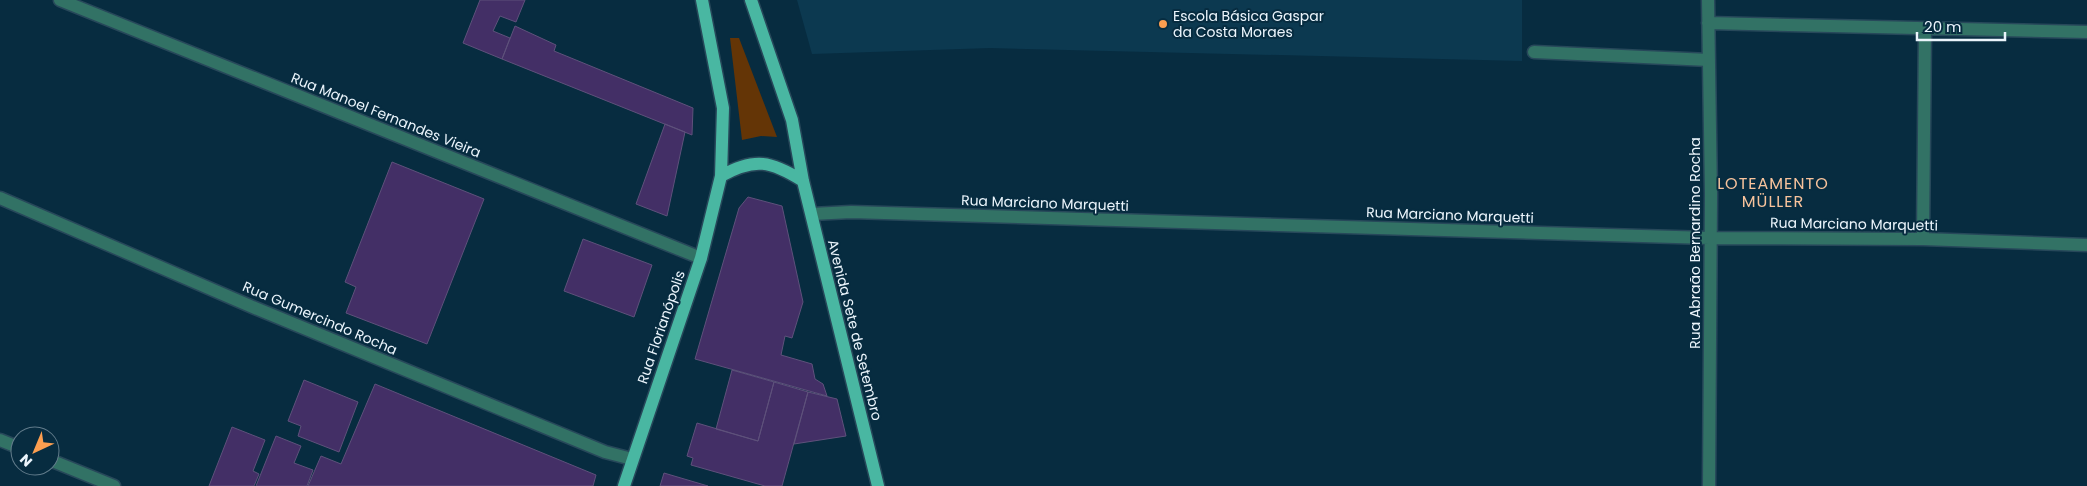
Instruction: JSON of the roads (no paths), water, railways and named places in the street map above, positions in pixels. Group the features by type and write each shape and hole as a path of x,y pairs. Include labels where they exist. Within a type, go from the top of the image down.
{"main road":[{"name":"Rua Florianópolis","path":"624,486 701,258 721,176 723,108 702,0"},
{"name":"Avenida Sete de Setembro","path":"751,0 792,120 803,181 878,486"},
{"path":"721,176 741,165 762,164 781,167 803,181"}],"street":[{"name":"Rua Manoel Fernandes Vieira","path":"60,0 701,258"},
{"name":"Rua Abraão Bernardino Rocha","path":"1708,0 1710,194 1709,486"},
{"path":"1708,23 2087,32"},
{"path":"1923,239 1925,28"},
{"path":"1534,52 1709,60"},
{"name":"Rua Gumercindo Rocha","path":"0,198 264,311 605,452 632,459"},
{"name":"Rua Marciano Marquetti","path":"812,214 852,212 1709,238 1923,239 2087,246"},
{"path":"60,464 114,486"}],"place":[{"name":"Escola Básica Gaspar da Costa Moraes","path":"1163,24"}],"district":[{"name":"LOTEAMENTO MÜLLER","path":"1773,192"}]}
